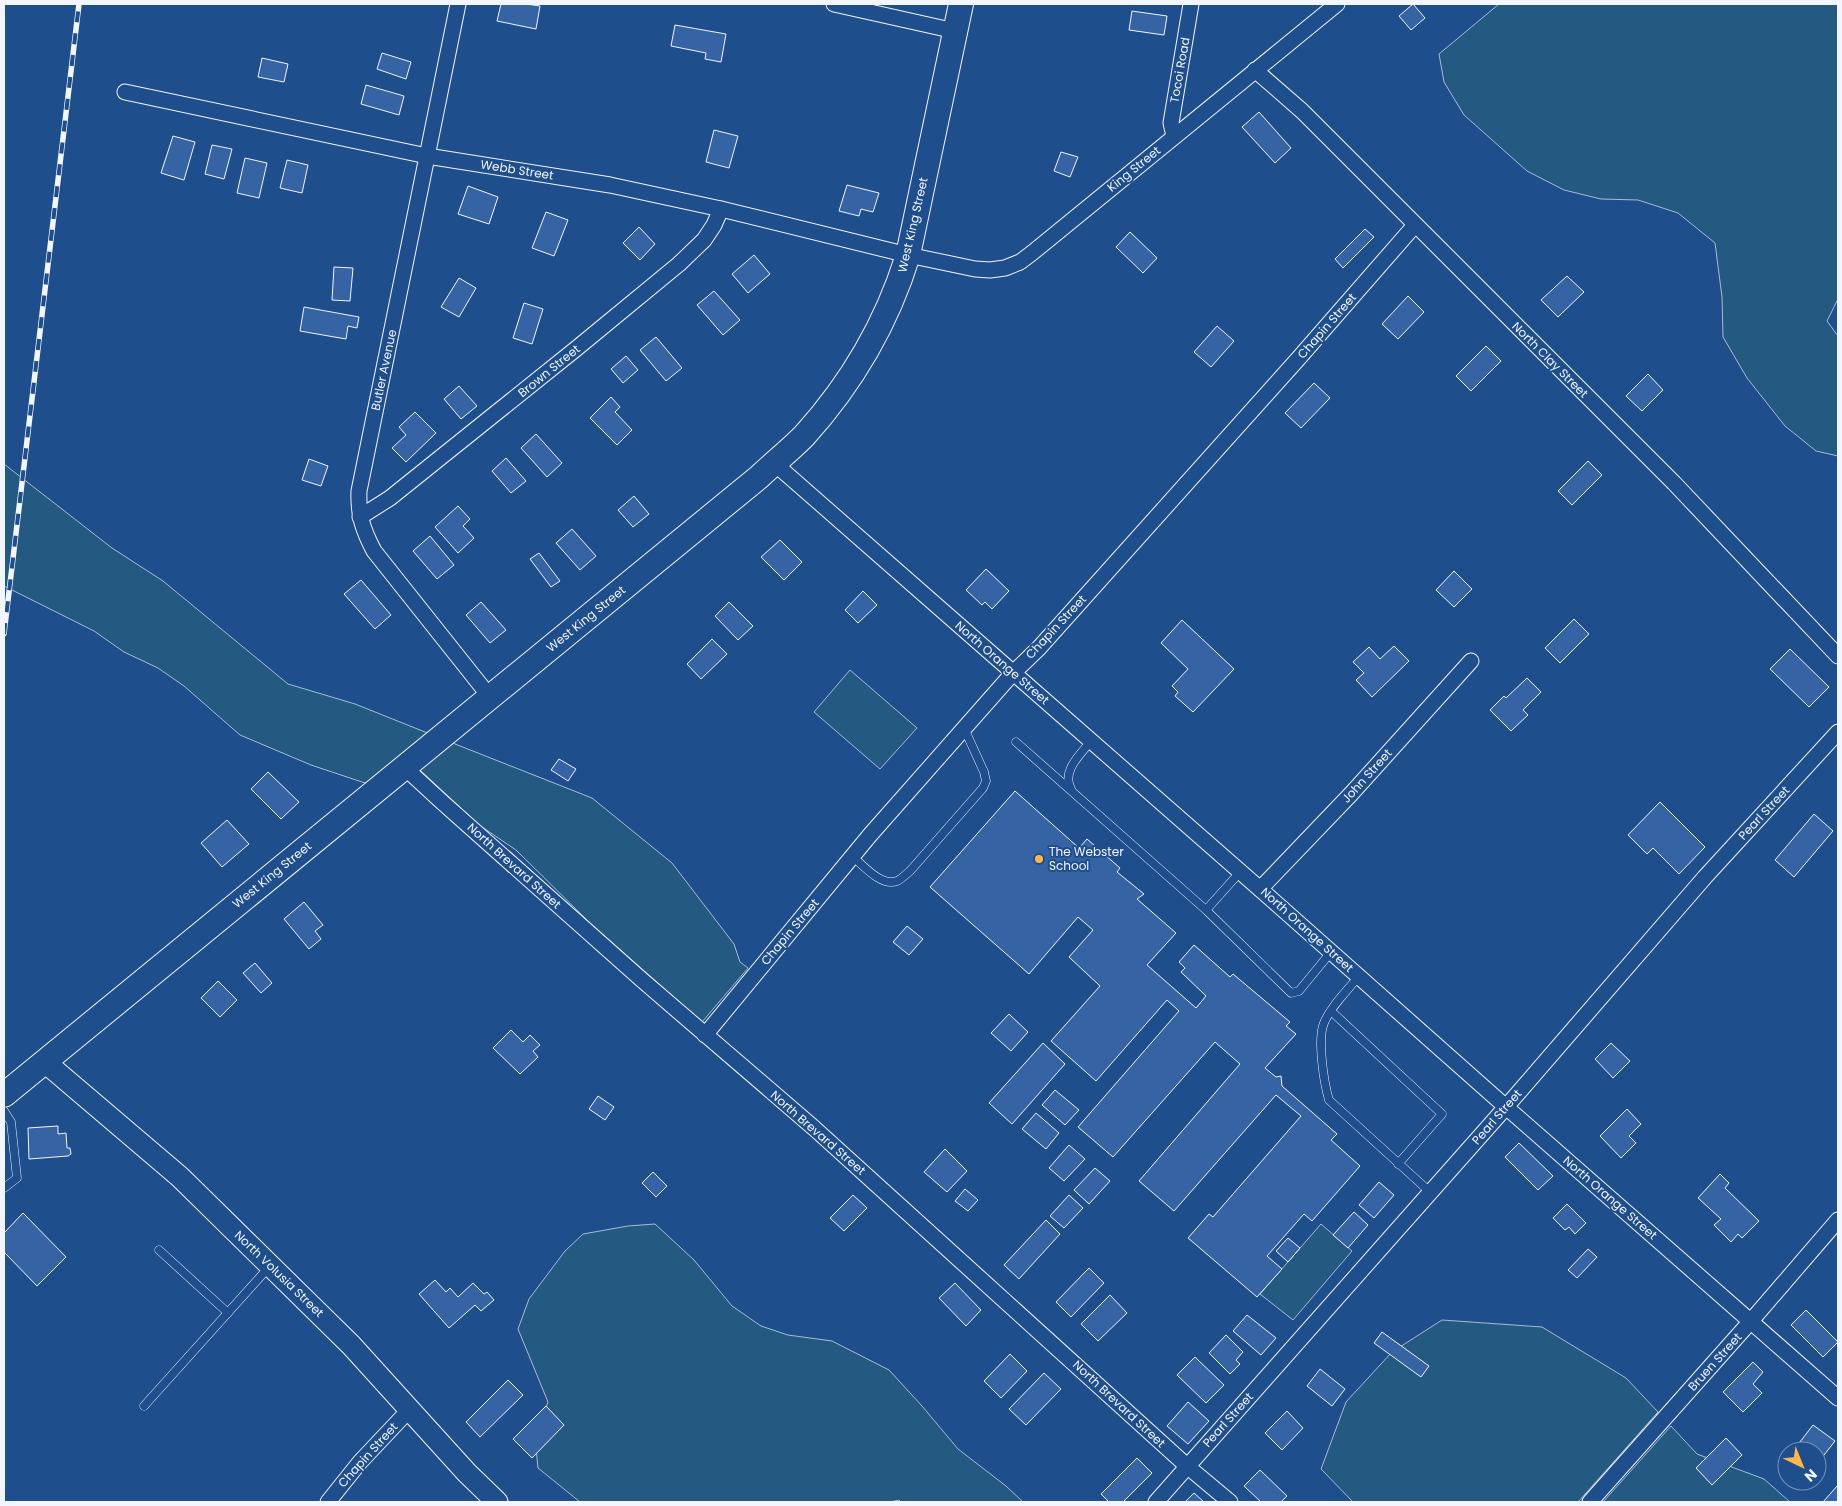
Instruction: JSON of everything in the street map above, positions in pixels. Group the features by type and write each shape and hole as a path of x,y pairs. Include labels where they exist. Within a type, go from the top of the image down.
{"main road":[{"name":"West King Street","path":"4,1095 490,697 803,437 830,405 859,364 886,315 908,255 961,4"},
{"name":"North Volusia Street","path":"45,1062 180,1178 351,1345 467,1473 497,1502"}],"street":[{"name":"Butler Avenue","path":"458,4 359,491 360,517 363,530 374,551 490,697"},
{"path":"834,4 955,31"},
{"name":"Tocoi Road","path":"1174,136 1171,123 1192,4"},
{"name":"King Street","path":"908,255 982,270 1005,268 1020,262 1338,4"},
{"name":"North Clay Street","path":"1255,70 1302,111 1674,483 1838,656"},
{"name":"Webb Street","path":"125,92 427,156 610,185 721,208 908,255"},
{"name":"Brown Street","path":"360,517 398,492 679,264 704,240 714,226 721,208"},
{"name":"Chapin Street","path":"704,1035 852,856 964,728 1013,673 1039,648 1298,359 1415,225"},
{"name":"North Orange Street","path":"774,463 1241,871 1506,1107 1838,1398"},
{"name":"John Street","path":"1260,889 1351,794 1471,661"},
{"name":"Pearl Street","path":"1156,1502 1506,1107 1705,878 1838,732"},
{"name":"North Brevard Street","path":"404,767 471,829 704,1035 814,1128 1187,1466 1230,1502"},
{"name":"Bruen Street","path":"1590,1502 1838,1220"},
{"name":"Chapin Street","path":"328,1502 360,1462 410,1409"}],"lane":[{"path":"852,856 879,878 886,881 897,881 910,871 983,788 986,781 984,772 964,728"},
{"path":"1072,791 1069,785 1069,770 1091,741"},
{"path":"1016,742 1206,910 1291,993 1299,991 1332,952"},
{"path":"1206,910 1241,871"},
{"path":"1359,976 1323,1024 1321,1036 1325,1086 1329,1100 1430,1192"},
{"path":"1331,1011 1442,1114 1398,1164"},
{"path":"4,1111 11,1122 16,1178 4,1188"},
{"path":"159,1250 228,1312"},
{"path":"144,1406 270,1266"}],"shaded area":[{"path":"1499,4 1838,4 1838,299 1827,321 1838,336 1838,456 1816,451 1785,426 1747,378 1723,337 1722,297 1715,243 1678,213 1638,200 1601,199 1564,190 1527,171 1464,115 1444,82 1439,54"},
{"path":"4,464 112,548 163,581 288,684 355,704 430,734 368,784 311,765 240,735 184,686 158,668 124,652 94,631 4,586"},
{"path":"850,670 917,728 880,769 814,712"},
{"path":"450,742 592,798 672,863 734,944 740,962 748,968 702,1022 590,923 516,850 479,825 418,768"},
{"path":"655,1224 694,1260 732,1306 761,1326 788,1335 832,1341 889,1370 958,1449 1006,1486 1023,1502 901,1502 899,1500 890,1502 580,1502 538,1468 535,1438 548,1402 518,1329 529,1299 565,1251 583,1234 628,1226"},
{"path":"1321,1224 1352,1251 1293,1320 1260,1294"},
{"path":"1442,1320 1542,1327 1626,1378 1658,1412 1578,1502 1353,1502 1321,1469 1346,1402 1392,1352"},
{"path":"1671,1426 1697,1454 1764,1479 1790,1502 1603,1502"}],"building":[{"path":"501,4 540,6 536,29 497,21"},
{"path":"1413,4 1425,18 1411,30 1399,16"},
{"path":"1132,11 1167,16 1164,35 1129,30"},
{"path":"675,25 726,34 721,62 705,59 706,53 671,46"},
{"path":"382,53 411,62 406,79 377,69"},
{"path":"262,58 288,64 284,82 258,77"},
{"path":"366,85 404,96 399,115 361,104"},
{"path":"1259,112 1291,148 1275,163 1242,127"},
{"path":"714,130 738,136 729,168 706,162"},
{"path":"173,136 195,142 184,180 161,173"},
{"path":"212,145 232,149 224,179 205,174"},
{"path":"1061,152 1078,157 1070,177 1054,171"},
{"path":"245,158 267,163 259,198 237,193"},
{"path":"287,160 308,165 302,193 280,188"},
{"path":"847,185 879,193 873,212 861,209 859,216 839,211"},
{"path":"468,186 498,197 489,224 458,214"},
{"path":"546,212 568,220 554,256 532,248"},
{"path":"639,227 655,244 640,260 623,243"},
{"path":"1365,229 1374,237 1343,268 1335,259"},
{"path":"1130,232 1157,258 1143,273 1116,247"},
{"path":"754,255 770,274 748,293 732,274"},
{"path":"334,267 353,268 350,301 332,300"},
{"path":"1567,276 1584,292 1558,317 1541,300"},
{"path":"459,278 476,288 459,317 441,307"},
{"path":"714,291 740,320 723,335 697,305"},
{"path":"1408,296 1424,312 1398,339 1382,324"},
{"path":"524,303 543,309 532,344 513,338"},
{"path":"304,307 359,317 357,328 348,326 346,339 300,331"},
{"path":"1217,326 1234,341 1211,367 1194,352"},
{"path":"656,337 682,368 666,381 640,350"},
{"path":"1486,346 1501,361 1471,391 1456,376"},
{"path":"626,356 638,370 623,383 611,369"},
{"path":"1648,374 1663,390 1642,411 1626,396"},
{"path":"1314,383 1330,398 1301,428 1285,413"},
{"path":"459,386 477,406 461,419 444,399"},
{"path":"611,397 620,407 615,412 632,430 617,445 590,418"},
{"path":"415,412 436,433 406,462 392,448 406,435 399,427"},
{"path":"536,434 562,463 547,477 521,448"},
{"path":"506,458 526,481 511,493 492,471"},
{"path":"309,459 328,466 321,486 302,480"},
{"path":"1588,461 1602,475 1572,505 1558,491"},
{"path":"634,496 649,514 633,527 618,510"},
{"path":"458,506 470,519 463,526 474,538 458,553 435,527"},
{"path":"572,529 596,556 580,570 556,543"},
{"path":"430,536 454,565 437,579 413,551"},
{"path":"780,540 802,562 784,580 761,557"},
{"path":"539,553 560,581 551,587 530,559"},
{"path":"986,569 1009,591 992,609 985,602 982,605 966,590"},
{"path":"1454,571 1472,589 1454,607 1436,590"},
{"path":"361,580 391,615 375,629 344,594"},
{"path":"863,591 877,605 858,623 845,610"},
{"path":"481,602 506,630 490,643 466,615"},
{"path":"729,602 753,626 738,640 715,616"},
{"path":"1574,619 1589,634 1560,663 1545,648"},
{"path":"1182,620 1234,669 1193,712 1175,696 1178,692 1172,686 1188,669 1161,643"},
{"path":"712,639 727,654 701,679 687,664"},
{"path":"1394,646 1409,661 1372,697 1356,680 1364,673 1353,662 1369,647 1380,659"},
{"path":"1790,649 1829,687 1809,707 1770,669"},
{"path":"1527,678 1541,692 1523,710 1528,715 1511,731 1490,710"},
{"path":"559,759 576,769 568,781 551,770"},
{"path":"268,772 299,802 281,819 251,789"},
{"path":"1015,791 1079,848 1087,839 1120,868 1117,872 1144,894 1137,899 1176,933 1147,965 1196,1008 1206,996 1181,972 1185,968 1179,962 1194,945 1230,977 1233,974 1290,1022 1286,1026 1296,1034 1265,1068 1276,1077 1281,1076 1282,1086 1337,1134 1331,1140 1360,1166 1312,1221 1304,1214 1267,1256 1282,1269 1257,1297 1188,1238 1209,1214 1213,1217 1301,1116 1276,1095 1174,1211 1139,1181 1240,1064 1215,1042 1113,1157 1078,1127 1179,1011 1167,1000 1096,1081 1051,1041 1100,986 1069,957 1093,930 1078,917 1029,974 930,887"},
{"path":"1660,802 1705,847 1679,874 1653,848 1647,854 1628,835"},
{"path":"1814,814 1833,831 1794,877 1775,860"},
{"path":"227,820 249,844 222,867 201,843"},
{"path":"304,902 323,925 315,931 321,939 309,949 284,919"},
{"path":"907,926 923,939 909,955 893,942"},
{"path":"255,963 272,983 261,993 243,973"},
{"path":"218,981 237,1000 220,1017 201,998"},
{"path":"1009,1014 1028,1032 1011,1051 991,1033"},
{"path":"511,1030 523,1042 530,1035 540,1045 533,1051 538,1057 520,1074 493,1048"},
{"path":"1043,1043 1065,1064 1012,1124 989,1103"},
{"path":"1611,1043 1630,1061 1613,1078 1595,1059"},
{"path":"1055,1090 1079,1110 1065,1125 1042,1105"},
{"path":"598,1096 614,1107 605,1120 589,1109"},
{"path":"1627,1109 1641,1124 1629,1136 1636,1143 1621,1158 1600,1136"},
{"path":"1036,1113 1059,1133 1046,1149 1022,1129"},
{"path":"58,1126 58,1134 66,1133 67,1148 70,1148 71,1154 68,1156 29,1159 28,1128"},
{"path":"1519,1143 1553,1176 1538,1190 1505,1157"},
{"path":"1069,1145 1085,1159 1064,1181 1049,1168"},
{"path":"945,1149 967,1171 947,1192 924,1172"},
{"path":"1095,1168 1110,1181 1089,1204 1074,1190"},
{"path":"653,1172 667,1186 656,1197 642,1183"},
{"path":"1720,1174 1729,1183 1725,1188 1759,1221 1742,1238 1738,1234 1731,1242 1714,1225 1721,1219 1698,1198"},
{"path":"1379,1182 1394,1195 1374,1218 1359,1205"},
{"path":"965,1189 978,1200 968,1211 955,1201"},
{"path":"853,1195 867,1208 844,1231 830,1218"},
{"path":"1069,1195 1083,1208 1064,1228 1050,1216"},
{"path":"1567,1204 1586,1223 1575,1234 1569,1227 1565,1230 1553,1218"},
{"path":"1354,1212 1368,1225 1348,1248 1333,1235"},
{"path":"23,1213 66,1257 37,1286 4,1252 4,1233"},
{"path":"1046,1220 1060,1234 1019,1279 1004,1265"},
{"path":"1288,1238 1300,1248 1288,1262 1276,1251"},
{"path":"1588,1249 1597,1257 1577,1278 1568,1270"},
{"path":"1089,1268 1104,1283 1071,1317 1056,1302"},
{"path":"435,1280 446,1292 450,1288 458,1297 473,1283 484,1294 487,1292 494,1300 481,1311 475,1305 449,1328 419,1294"},
{"path":"955,1283 981,1310 966,1326 939,1298"},
{"path":"1110,1295 1127,1313 1098,1341 1081,1324"},
{"path":"1806,1310 1838,1342 1823,1357 1791,1325"},
{"path":"1247,1315 1276,1338 1261,1355 1233,1331"},
{"path":"1382,1332 1429,1366 1421,1377 1374,1343"},
{"path":"1226,1335 1243,1352 1236,1360 1240,1364 1230,1374 1209,1353"},
{"path":"1010,1354 1027,1371 1001,1398 984,1381"},
{"path":"1195,1357 1224,1385 1206,1403 1177,1375"},
{"path":"1753,1362 1763,1372 1753,1384 1762,1393 1743,1412 1723,1392"},
{"path":"1320,1369 1345,1389 1332,1406 1307,1386"},
{"path":"1044,1373 1061,1389 1026,1425 1009,1409"},
{"path":"508,1380 523,1395 480,1437 466,1422"},
{"path":"1188,1402 1209,1421 1188,1444 1167,1426"},
{"path":"546,1406 564,1425 532,1458 513,1439"},
{"path":"1287,1411 1303,1428 1282,1450 1265,1433"},
{"path":"1813,1425 1835,1441 1827,1451 1827,1441 1801,1441"},
{"path":"1726,1438 1742,1455 1712,1485 1696,1468"},
{"path":"1137,1458 1152,1473 1123,1502 1109,1502 1101,1494"},
{"path":"1260,1470 1287,1496 1281,1502 1261,1502 1244,1486"},
{"path":"1838,1485 1838,1502 1823,1502"},
{"path":"1194,1493 1204,1502 1185,1502"}],"railway":[{"path":"4,634 79,4"}],"place":[{"name":"The Webster School","path":"1039,859"}]}
